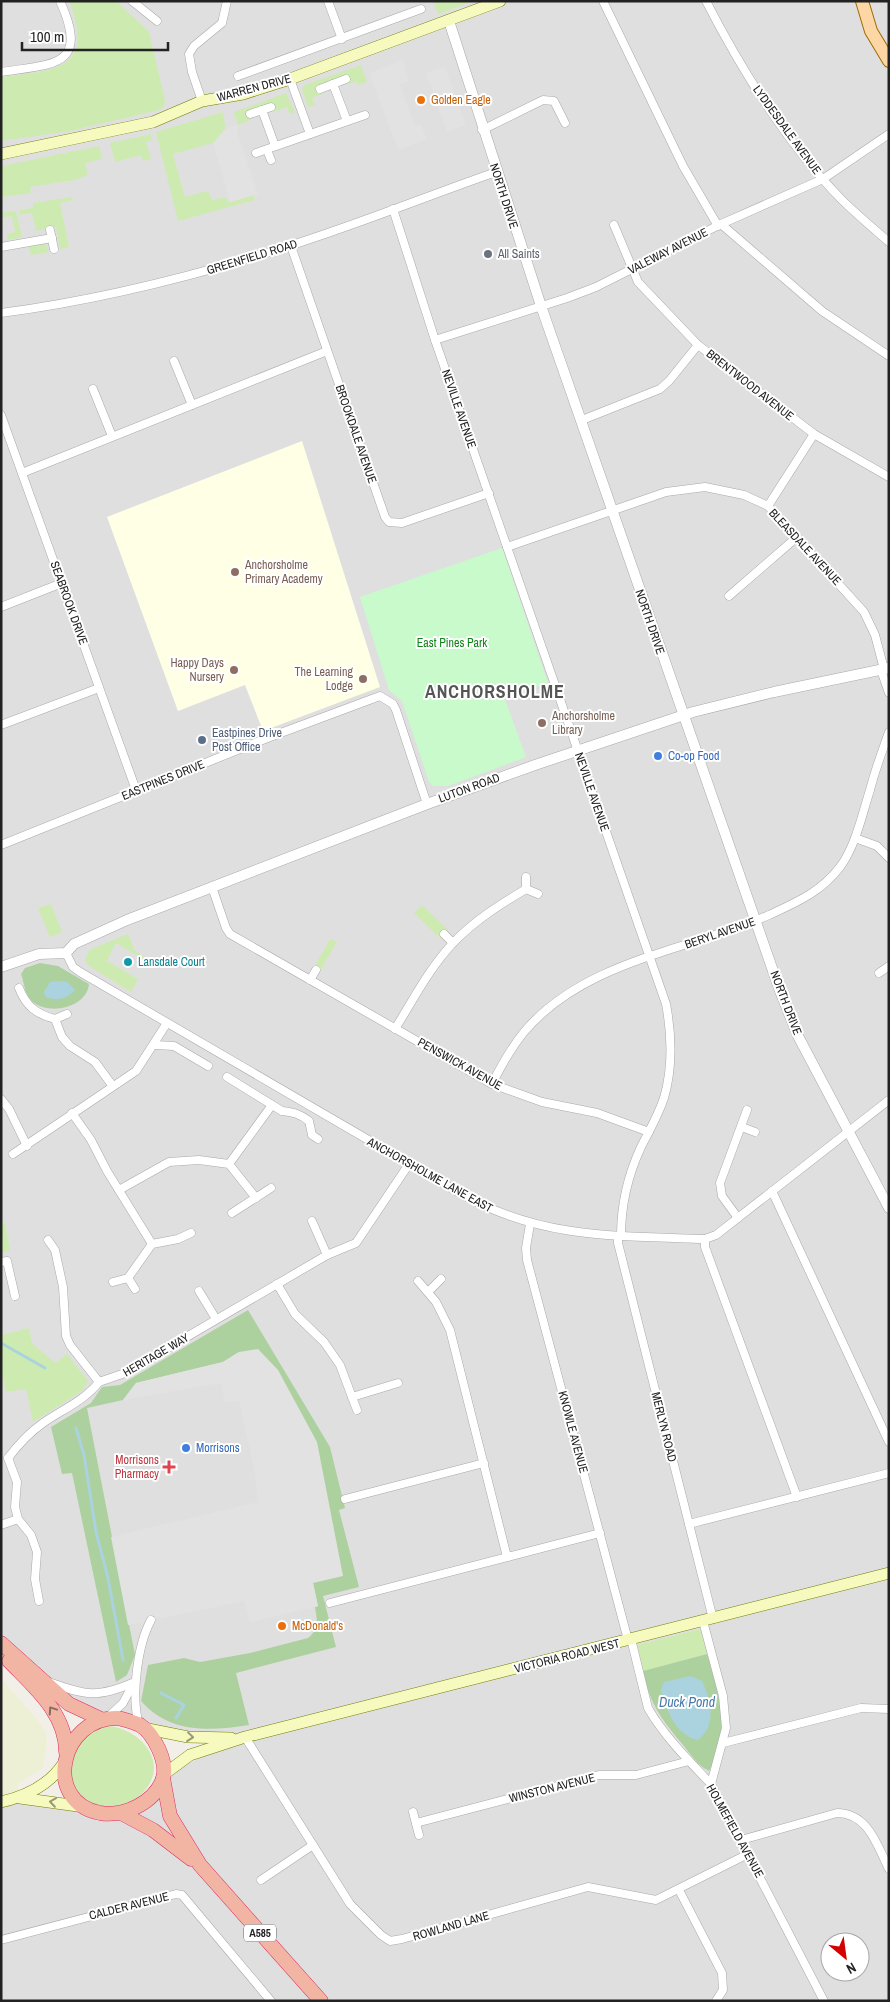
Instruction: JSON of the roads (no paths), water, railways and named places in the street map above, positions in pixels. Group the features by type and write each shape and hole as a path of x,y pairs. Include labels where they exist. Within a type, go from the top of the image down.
{"highway":[{"path":"1,1643 69,1704 104,1719"},
{"path":"1,1652 49,1704 55,1714 65,1733 67,1785 74,1797 86,1807"},
{"path":"66,1758 74,1738 80,1732 104,1719 118,1718 141,1726"},
{"name":"A585","path":"141,1726 157,1746 170,1816 200,1865 321,2001"},
{"path":"120,1813 149,1798 163,1776"},
{"name":"A585","path":"86,1807 103,1813 120,1813 153,1830 200,1865"}],"main road":[{"name":"WARREN DRIVE","path":"1,154 153,122 202,101 244,94 290,79 500,1"},
{"path":"862,1 871,31 889,61"},
{"name":"VICTORIA ROAD WEST","path":"163,1776 190,1755 246,1737 889,1573"},
{"name":"VICTORIA ROAD WEST","path":"141,1726 157,1732 204,1738 246,1737"},
{"path":"1,1802 20,1798 46,1783 66,1758"},
{"path":"20,1798 86,1807"}],"street":[{"path":"1,72 53,64 66,55 72,40 60,1"},
{"path":"132,1 143,4 157,21"},
{"path":"202,101 192,72 189,54 194,46 222,23 227,1"},
{"path":"328,1 342,39"},
{"path":"603,1 683,166 719,225 822,311 889,356"},
{"name":"LYDDESDALE AVENUE","path":"706,1 756,89 823,179 842,200 889,242"},
{"path":"238,76 421,9"},
{"name":"NORTH DRIVE","path":"449,21 482,130 541,306 755,921 798,1036 889,1208"},
{"path":"290,79 310,134"},
{"path":"320,89 346,80"},
{"path":"334,84 357,128"},
{"path":"482,130 543,100 554,101 565,124"},
{"path":"250,114 271,107"},
{"path":"262,110 275,146"},
{"path":"256,153 365,115"},
{"name":"VALEWAY AVENUE","path":"435,340 567,298 633,269 719,225 823,179 889,134"},
{"path":"267,150 271,160"},
{"name":"GREENFIELD ROAD","path":"1,313 129,290 226,266 291,246 496,172"},
{"name":"NEVILLE AVENUE","path":"393,208 435,340 666,1004 671,1042 667,1086 660,1110 632,1168 622,1210 620,1236"},
{"name":"BRENTWOOD AVENUE","path":"614,225 638,282 698,345 814,434 889,477"},
{"path":"1,247 51,234 54,249"},
{"name":"BROOKDALE AVENUE","path":"291,246 385,517 389,522 402,523 489,493"},
{"path":"582,420 660,389 669,381 698,345"},
{"path":"22,473 328,351"},
{"path":"174,361 192,404"},
{"path":"93,389 112,436"},
{"name":"SEABROOK DRIVE","path":"1,415 136,790"},
{"path":"768,506 814,434"},
{"name":"BLEASDALE AVENUE","path":"507,547 666,492 705,487 744,495 768,506 864,612 875,635 884,669"},
{"path":"729,596 797,537"},
{"path":"1,607 62,583"},
{"path":"884,669 889,693"},
{"name":"LUTON ROAD","path":"66,953 74,944 85,938 212,887 427,804 577,750 682,715 774,692 884,669"},
{"path":"1,725 99,688"},
{"name":"EASTPINES DRIVE","path":"1,845 136,790 365,700 380,696 393,704 396,710 427,804"},
{"name":"BERYL AVENUE","path":"492,1084 524,1032 562,996 592,979 755,921 806,898 825,884 842,865 855,838 889,732"},
{"path":"855,838 877,846 889,858"},
{"path":"526,877 526,889"},
{"name":"PENSWICK AVENUE","path":"212,887 226,928 230,934 492,1084 542,1102 596,1112 649,1132"},
{"path":"526,889 538,894"},
{"path":"395,1029 436,964 453,943 482,917 526,889"},
{"path":"444,934 453,943"},
{"path":"1,968 40,954 66,953"},
{"name":"ANCHORSHOLME LANE EAST","path":"66,953 73,967 80,972 409,1164 495,1212 530,1224 579,1234 705,1239"},
{"path":"880,973 889,966"},
{"path":"310,980 316,970"},
{"path":"19,988 23,999 30,1008 42,1016 55,1019 67,1014"},
{"path":"55,1019 62,1037 70,1046 96,1062 112,1086"},
{"path":"13,1154 136,1071 155,1046 167,1023"},
{"path":"155,1046 174,1046 208,1066"},
{"path":"227,1077 282,1111 293,1112 306,1118 310,1123 312,1135 318,1138"},
{"path":"1,1098 9,1109 27,1146"},
{"path":"797,1497 705,1247 705,1239 716,1235 889,1100"},
{"path":"229,1164 272,1105"},
{"path":"738,1218 724,1201 720,1190 720,1183 747,1110"},
{"path":"72,1113 91,1140 152,1244"},
{"path":"742,1127 755,1132"},
{"path":"119,1190 169,1162 199,1160 229,1164 256,1198"},
{"name":"HERITAGE WAY","path":"99,1382 118,1377 327,1255 356,1243 409,1164"},
{"path":"232,1213 271,1188"},
{"path":"772,1191 889,1442"},
{"path":"312,1221 327,1255"},
{"name":"KNOWLE AVENUE","path":"530,1224 526,1254 630,1640"},
{"path":"113,1282 128,1278 152,1244 178,1239 191,1233"},
{"name":"MERLYN ROAD","path":"620,1236 620,1253 689,1524 724,1701 726,1728 711,1784"},
{"path":"39,1601 35,1579 37,1552 35,1543 18,1519 15,1507 17,1482 5,1458 43,1423 86,1397 99,1382 70,1345 66,1336 63,1287 55,1250 48,1240"},
{"path":"1,1262 7,1261 15,1296"},
{"path":"128,1278 135,1289"},
{"path":"428,1292 441,1279"},
{"path":"418,1281 442,1310 450,1330 508,1557"},
{"path":"277,1284 295,1314 324,1342 340,1365 356,1410"},
{"path":"199,1291 216,1319"},
{"path":"352,1397 398,1383"},
{"path":"345,1499 484,1464"},
{"path":"689,1524 889,1473"},
{"path":"1,1525 18,1519"},
{"path":"330,1603 600,1533"},
{"path":"141,1726 134,1703 135,1682 146,1629 151,1620"},
{"name":"HOLMEFIELD AVENUE","path":"630,1640 648,1708 690,1762 711,1784 824,2001"},
{"path":"41,1679 74,1691 100,1694 115,1691 135,1682"},
{"path":"104,1719 123,1704 135,1682"},
{"path":"723,1743 861,1708 889,1709"},
{"name":"ROWLAND LANE","path":"246,1737 350,1904 381,1935 390,1941 588,1887 656,1900 748,1854"},
{"name":"WINSTON AVENUE","path":"416,1823 599,1775 636,1775 690,1762"},
{"path":"413,1812 419,1835"},
{"path":"741,1840 837,1813 848,1813 855,1816 867,1827 889,1869"},
{"path":"261,1880 313,1845"},
{"path":"679,1890 722,1973 723,1990 716,2001"},
{"name":"CALDER AVENUE","path":"1,1940 176,1894 182,1895 271,2001"}],"water":[{"path":"50,982 67,982 75,990 61,999 45,996 44,992"},
{"name":"Duck Pond","path":"691,1676 702,1681 710,1704 708,1727 698,1740 690,1738 678,1728 669,1714 661,1690 664,1682"}],"waterway":[{"path":"1,1343 45,1368"},
{"path":"76,1428 84,1455 96,1532 108,1578 123,1660"},
{"path":"161,1693 184,1705 176,1718"}],"place":[{"name":"Golden Eagle","path":"421,100"},
{"name":"All Saints","path":"488,254"},
{"name":"Anchorsholme Primary Academy","path":"235,572"},
{"name":"Happy Days Nursery","path":"234,670"},
{"name":"The Learning Lodge","path":"363,679"},
{"name":"Anchorsholme Library","path":"542,723"},
{"name":"Eastpines Drive Post Office","path":"202,740"},
{"name":"Co-op Food","path":"658,756"},
{"name":"Lansdale Court","path":"128,962"},
{"name":"Morrisons","path":"186,1448"},
{"name":"Morrisons Pharmacy","path":"169,1467"},
{"name":"McDonald's","path":"282,1626"}],"district":[{"name":"ANCHORSHOLME","path":"495,691"}],"park label":[{"name":"East Pines Park","path":"452,643"}]}
